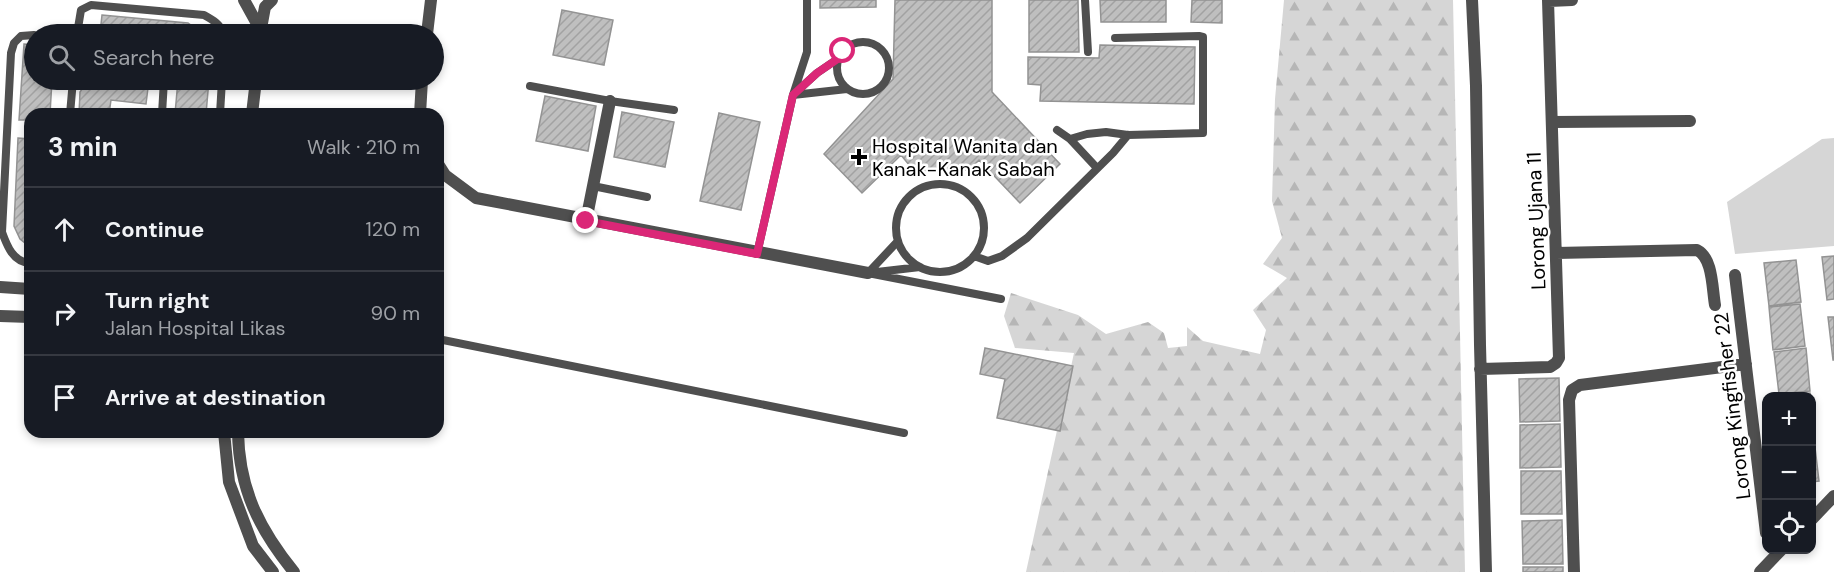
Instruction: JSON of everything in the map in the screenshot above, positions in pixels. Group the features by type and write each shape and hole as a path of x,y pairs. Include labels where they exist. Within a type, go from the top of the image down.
{"street":[{"path":"244,0 256,24"},
{"path":"262,24 265,7 272,0"},
{"path":"428,24 431,0"},
{"path":"1472,0 1479,205 1480,369 1486,572"},
{"path":"1548,0 1572,0"},
{"name":"Lorong Ujana 11","path":"1480,369 1550,367 1559,358 1548,0"},
{"path":"253,108 255,90"},
{"path":"420,108 421,90"},
{"path":"586,221 610,101"},
{"path":"1553,122 1690,121"},
{"path":"444,174 476,198 757,254 868,273"},
{"path":"1556,253 1697,249 1704,253 1707,261 1715,305"},
{"name":"Lorong Kingfisher 22","path":"1735,275 1763,500"},
{"path":"0,287 24,289"},
{"path":"0,316 24,317"},
{"path":"1574,572 1569,400 1572,390 1580,385 1746,364"},
{"path":"225,438 229,482 253,546 273,572"},
{"path":"238,438 238,457 251,506 275,549 294,572"},
{"path":"1816,515 1834,496"},
{"path":"1760,572 1769,555"}],"lane":[{"path":"757,254 793,95 807,52 807,0"},
{"path":"1085,0 1088,52"},
{"path":"79,24 81,10 91,5 204,15 217,24"},
{"path":"24,36 14,43 11,53 2,232 6,246 24,262"},
{"path":"1070,139 1106,132 1128,135 1203,133 1203,37 1115,38"},
{"path":"793,95 847,89 860,94 868,94 877,90 886,82 889,73 887,57 876,45 859,42 843,51 837,67 840,80 847,89"},
{"path":"793,95 817,73 839,58"},
{"path":"530,86 674,110"},
{"path":"71,108 73,90"},
{"path":"162,108 163,90"},
{"path":"220,108 221,90"},
{"path":"1057,130 1070,139 1097,168"},
{"path":"974,256 988,261 1002,256 1028,238 1128,135"},
{"path":"930,185 955,186 966,193 978,206 984,223 982,240 974,256 963,266 950,271 938,272 920,267 907,257 898,241 896,228 898,213 906,199 916,191 930,185"},
{"path":"592,186 647,197"},
{"path":"868,273 898,241"},
{"path":"868,273 920,267"},
{"path":"868,273 1001,299"},
{"path":"444,340 904,433"}],"green space":[{"path":"1284,0 1453,0 1465,572 1026,572 1074,353 1015,348 1004,316 1011,293 1078,315 1106,334 1148,322 1164,333 1168,348 1187,346 1187,327 1203,341 1260,354 1266,330 1253,310 1287,278 1263,264 1282,238 1272,201 1275,99"},
{"path":"1834,138 1834,246 1735,254 1727,202 1822,139"}],"building":[{"path":"820,0 876,0 876,7 820,8"},
{"path":"895,0 992,0 992,92 1060,164 1020,203 979,160 969,170 914,171 901,155 862,193 824,154 893,79"},
{"path":"1029,0 1078,0 1079,52 1029,52"},
{"path":"1100,0 1166,0 1166,22 1101,22"},
{"path":"1192,0 1222,0 1222,23 1191,22"},
{"path":"562,10 613,20 604,65 553,55"},
{"path":"102,15 189,24 101,24"},
{"path":"24,44 24,90 51,90 50,108 24,108 24,120 19,120"},
{"path":"1100,45 1195,47 1194,104 1040,101 1041,85 1028,84 1028,57 1099,58"},
{"path":"81,90 148,90 146,104 111,100 110,108 79,108"},
{"path":"177,90 208,90 207,108 176,108"},
{"path":"545,96 596,106 588,151 536,141"},
{"path":"622,112 674,122 665,167 614,157"},
{"path":"719,113 760,122 741,210 700,201"},
{"path":"18,138 24,138 24,242 14,226"},
{"path":"1834,256 1834,299 1827,300 1822,257"},
{"path":"1796,260 1801,302 1769,306 1764,263"},
{"path":"1800,304 1805,346 1773,350 1769,307"},
{"path":"1828,317 1834,317 1834,360 1833,360"},
{"path":"985,348 1073,366 1060,431 997,418 1005,379 980,374"},
{"path":"1806,348 1810,391 1779,392 1774,352"},
{"path":"1559,378 1560,421 1520,422 1519,379"},
{"path":"1560,424 1561,467 1520,468 1520,425"},
{"path":"1816,456 1819,481 1816,481"},
{"path":"1521,471 1561,471 1562,514 1521,514"},
{"path":"1562,520 1563,564 1523,564 1522,521"},
{"path":"1523,567 1563,567 1563,572 1523,572"}],"place":[{"name":"Hospital Wanita dan Kanak-Kanak Sabah","path":"859,157"}],"route":[{"path":"586,221 757,254 793,95 817,73 839,58 843,51"}]}
